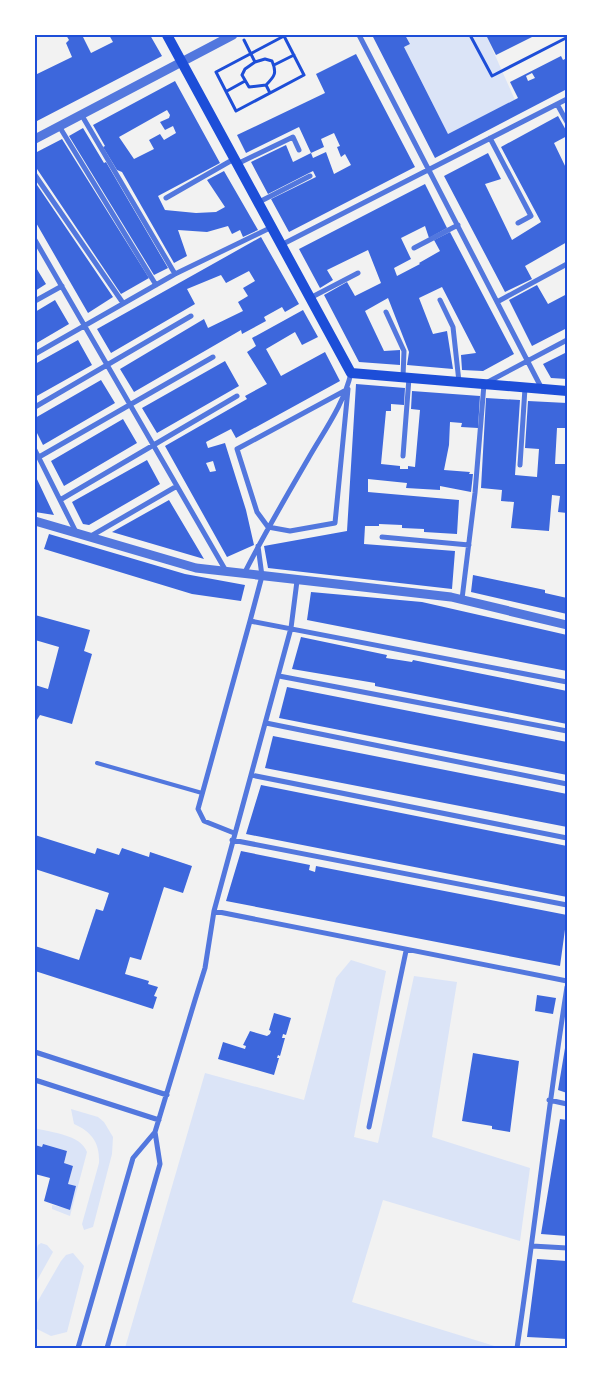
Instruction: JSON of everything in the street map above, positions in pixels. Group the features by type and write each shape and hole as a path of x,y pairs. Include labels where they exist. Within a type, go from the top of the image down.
{"main road":[{"path":"167,35 352,373 567,391"}],"street":[{"path":"36,136 59,126 232,35"},
{"path":"359,35 542,389"},
{"path":"281,245 567,99"},
{"path":"557,104 567,122"},
{"path":"81,114 175,274"},
{"path":"59,126 156,285"},
{"path":"166,198 236,161 293,137 300,150"},
{"path":"490,138 531,216 518,223"},
{"path":"35,175 123,303"},
{"path":"258,202 310,176"},
{"path":"414,248 458,225"},
{"path":"35,354 175,274 272,227"},
{"path":"35,240 37,248 62,286 226,571"},
{"path":"497,302 567,264"},
{"path":"310,298 358,273"},
{"path":"35,301 62,286"},
{"path":"440,300 453,327 460,382"},
{"path":"386,312 404,351 406,378 403,456"},
{"path":"35,407 191,316"},
{"path":"462,599 484,384 567,340"},
{"path":"38,457 213,357"},
{"path":"348,389 237,449 257,512 268,527 290,531 336,523 348,389 352,373"},
{"path":"520,465 525,387"},
{"path":"244,574 268,527 348,389"},
{"path":"60,500 237,396"},
{"path":"35,450 77,532"},
{"path":"90,536 177,486"},
{"path":"35,521 196,568 462,599 567,625"},
{"path":"382,537 469,545"},
{"path":"234,833 204,821 198,809 262,576 258,546"},
{"path":"78,1348 133,1158 155,1132 205,968 214,911 291,628 297,580"},
{"path":"250,620 567,682"},
{"path":"279,676 567,731"},
{"path":"266,723 567,784"},
{"path":"251,775 567,838"},
{"path":"232,840 567,905"},
{"path":"214,911 406,951 567,981"},
{"path":"369,1127 406,951"},
{"path":"517,1348 532,1246 549,1100 567,987"},
{"path":"35,1052 167,1095"},
{"path":"35,1080 159,1120"},
{"path":"549,1100 567,1104"},
{"path":"107,1348 160,1164 155,1132"},
{"path":"532,1246 567,1248"}],"lane":[{"path":"97,763 202,792"}],"path":[{"path":"242,35 255,62"},
{"path":"470,35 492,76 566,38"},
{"path":"284,36 304,75 236,111 216,72 250,54 284,36"},
{"path":"274,65 294,55"},
{"path":"265,59 272,61 276,70 275,77 266,85 249,87 242,75 245,69 255,62 265,59"},
{"path":"227,92 245,81"},
{"path":"266,85 270,93"}],"shaded area":[{"path":"405,35 486,35 515,100 448,134 404,47 410,44"},
{"path":"351,960 386,971 354,1137 378,1143 414,976 457,982 432,1137 530,1168 520,1241 383,1200 352,1302 501,1348 125,1348 205,1073 304,1100 336,978"},
{"path":"71,1109 98,1117 104,1122 113,1137 112,1154 93,1227 84,1230 82,1224 99,1163 99,1156 94,1139 86,1131 74,1124"},
{"path":"35,1128 72,1138 78,1141 87,1152 70,1216 52,1209 52,1205 70,1209 76,1186 68,1184 73,1166 64,1163 67,1151 43,1144 42,1147 35,1145"},
{"path":"41,1243 47,1245 53,1252 35,1284 35,1254 38,1245"},
{"path":"73,1253 84,1266 67,1332 51,1336 35,1328 35,1306 61,1261 66,1255"}],"building":[{"path":"66,35 82,35 91,53 113,42 109,35 150,35 162,56 37,121 35,75 72,57 66,43 69,40"},
{"path":"372,35 405,35 410,44 404,47 448,134 518,98 510,82 561,56 563,60 567,58 567,89 435,158","holes":["532,73 535,78 528,81 526,76"]},
{"path":"486,35 536,35 496,55"},
{"path":"356,54 415,167 289,232 271,199 316,177 313,171 268,194 251,162 286,145 293,162 311,153 299,127 246,153 237,135 325,93 316,74","holes":["334,133 340,146 337,147 341,157 345,154 351,165 334,174 326,152 313,158 311,153 324,147 321,139"]},
{"path":"175,81 220,163 158,196 165,210 196,213 216,212 225,207 207,180 224,171 258,230 243,237 240,230 232,234 228,226 207,232 178,230 187,256 174,263 122,172 117,170 103,147 105,146 93,125","holes":["167,110 170,115 169,118 160,122 165,130 173,126 176,133 164,140 160,134 149,140 154,149 134,159 119,137"]},
{"path":"558,116 567,132 567,136 554,143 567,170 567,242 525,266 532,279 505,292 444,176 488,153 501,179 485,184 512,240 541,222 501,147"},
{"path":"83,128 104,163 106,162 168,268 154,275 69,136"},
{"path":"62,139 149,278 121,294 35,166 35,153"},
{"path":"35,182 113,297 88,313 35,221"},
{"path":"425,184 447,228 429,238 425,226 401,238 411,259 394,268 397,276 420,264 440,251 434,240 450,232 514,354 483,371 462,370 461,355 476,353 442,287 419,298 433,334 447,331 453,369 407,365 409,352 388,298 365,311 384,351 400,350 400,365 359,362 324,295 347,282 355,296 381,283 368,250 327,270 333,280 320,288 299,249"},
{"path":"261,237 299,304 285,312 282,307 264,317 266,321 242,334 241,330 134,392 120,369 204,319 208,328 243,311 238,302 248,296 243,288 255,281 249,271 226,283 221,275 187,289 195,304 111,353 97,329"},
{"path":"35,266 46,284 35,291"},
{"path":"537,285 548,304 567,294 567,328 532,346 509,300"},
{"path":"55,300 69,324 35,344 35,312"},
{"path":"303,310 318,337 302,345 295,332 266,349 281,376 325,352 340,381 236,438 231,429 206,442 208,448 225,443 246,510 254,545 227,557 165,446 247,399 245,396 267,384 247,352 256,346 252,338","holes":["213,461 216,471 210,472 206,463"]},
{"path":"78,340 92,365 35,397 35,364"},
{"path":"567,352 567,379 551,378 543,364"},
{"path":"225,361 239,386 157,433 142,408"},
{"path":"101,380 115,403 43,445 35,429 35,418"},
{"path":"356,384 405,388 404,405 391,404 391,411 386,411 381,464 400,466 400,469 408,469 408,466 415,467 420,410 411,409 412,391 480,396 478,428 461,427 462,423 450,422 449,445 444,470 470,472 469,474 473,474 471,492 440,486 440,490 406,488 407,483 368,479 368,492 459,500 457,534 424,532 424,529 402,528 402,525 379,524 379,526 365,526 364,544 455,551 452,589 268,568 264,546 347,531"},
{"path":"486,398 520,400 515,475 537,477 539,449 525,448 528,401 567,403 567,428 557,428 555,464 567,464 567,513 558,512 560,496 552,495 549,531 511,528 514,502 501,501 502,490 481,488"},
{"path":"123,419 137,443 64,486 51,461"},
{"path":"147,460 160,484 89,525 83,524 72,502"},
{"path":"35,475 54,515 35,512"},
{"path":"169,500 204,559 112,532"},
{"path":"49,534 185,574 245,585 241,601 192,594 44,549"},
{"path":"473,575 545,590 545,593 567,598 567,614 471,592"},
{"path":"311,592 422,602 567,635 567,671 307,620"},
{"path":"35,615 90,630 84,651 92,654 72,724 40,715 35,723 35,685 48,689 59,647 35,640"},
{"path":"301,637 387,655 386,658 412,662 413,660 567,691 567,724 375,686 375,683 292,669"},
{"path":"287,687 567,742 567,775 279,718"},
{"path":"273,736 567,794 567,827 265,768"},
{"path":"261,785 567,846 567,897 246,834"},
{"path":"35,835 95,854 97,848 119,855 122,848 149,857 150,852 192,866 183,893 164,887 141,960 130,957 125,974 149,981 148,984 158,987 154,996 157,997 153,1009 35,971 35,946 79,960 96,909 103,911 109,893 35,869"},
{"path":"241,851 310,865 309,870 315,872 316,866 567,915 560,966 226,901"},
{"path":"537,995 556,998 553,1014 535,1011"},
{"path":"274,1013 291,1018 286,1035 283,1034 282,1038 285,1038 280,1056 278,1055 277,1058 279,1058 274,1075 218,1059 223,1042 245,1049 246,1046 243,1045 250,1031 267,1036 270,1034 271,1031 269,1030"},
{"path":"567,1042 567,1093 558,1090"},
{"path":"473,1053 519,1061 510,1132 492,1129 492,1126 462,1121"},
{"path":"560,1119 567,1120 567,1236 541,1234"},
{"path":"43,1144 67,1151 64,1163 73,1166 68,1184 76,1186 70,1210 44,1201 50,1178 35,1174 35,1145 42,1147"},
{"path":"537,1259 567,1261 567,1339 527,1337"}]}
